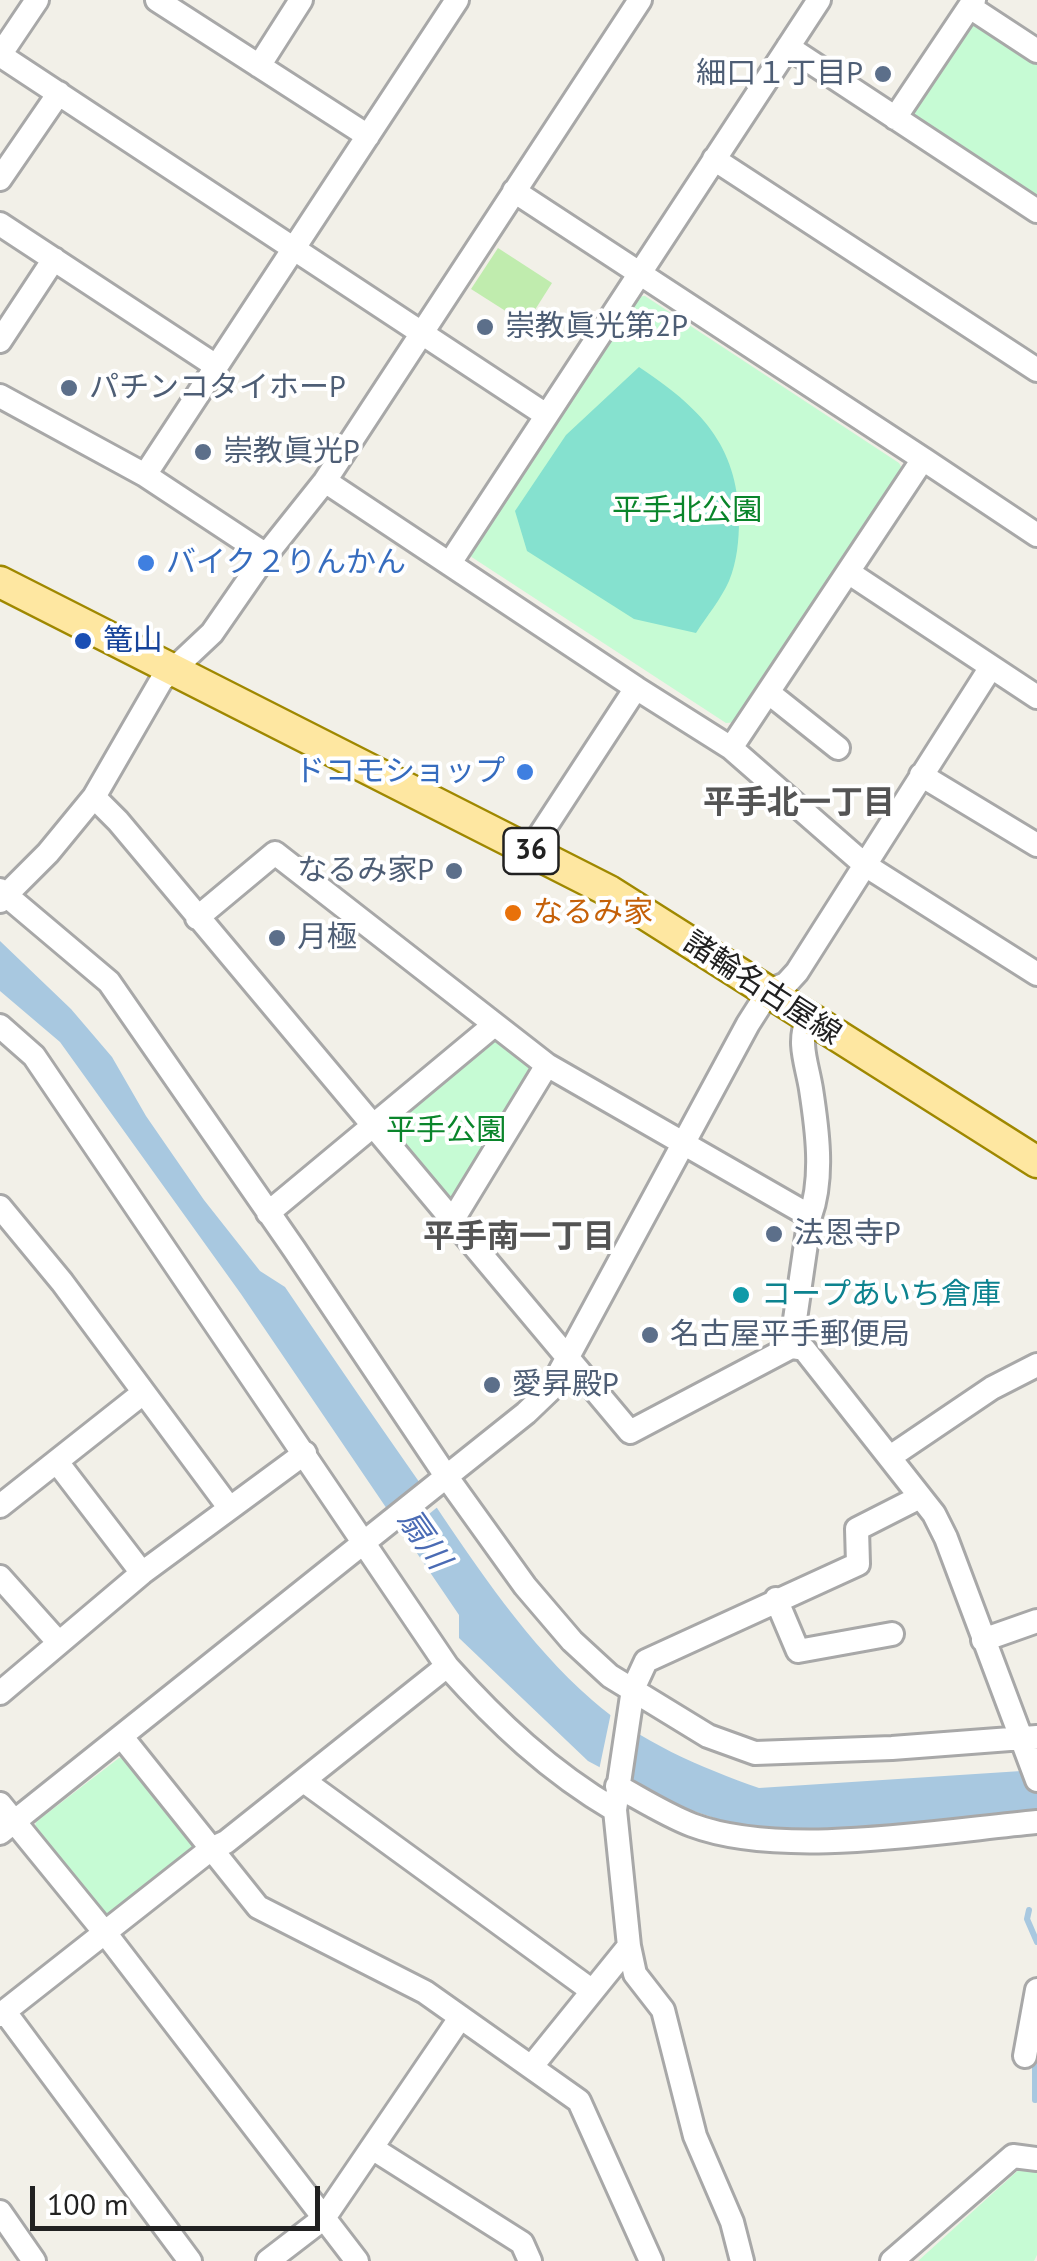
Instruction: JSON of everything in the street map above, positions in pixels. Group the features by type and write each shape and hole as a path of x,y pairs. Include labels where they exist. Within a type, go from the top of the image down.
{"main road":[{"name":"諸輪名古屋線","path":"0,562 181,664 610,891 947,1081 1037,1140"},
{"name":"諸輪名古屋線","path":"0,582 540,835 647,892 777,987 808,1019 1037,1162"}],"street":[{"path":"37,0 0,55 546,415"},
{"path":"157,0 368,136"},
{"path":"145,475 457,0"},
{"path":"94,797 630,1432 791,1347 804,1349 934,1514 1030,1754 892,1748 755,1753 708,1736 597,1664 549,1615 438,1483 268,1212 109,982 2,895 48,852 94,797 161,682 212,634 266,555 325,481 640,0"},
{"path":"450,563 819,0"},
{"path":"259,66 298,1"},
{"path":"895,118 972,4 1037,51"},
{"path":"788,47 1037,211"},
{"path":"0,180 59,94"},
{"path":"714,159 1037,370"},
{"path":"514,191 1037,534"},
{"path":"0,224 216,366"},
{"path":"0,341 54,259"},
{"path":"0,396 145,475 266,555"},
{"path":"731,748 923,459"},
{"path":"325,481 731,748 864,865 1037,974"},
{"path":"848,572 1037,698"},
{"path":"357,2261 106,1934 5,1820 122,1738 550,1390 777,987 864,865 991,667"},
{"path":"540,835 636,688"},
{"path":"769,693 838,748"},
{"path":"921,774 1037,845"},
{"path":"197,918 276,853 548,1065 810,1216"},
{"path":"791,1347 816,1198 811,1092 802,1034 808,1019"},
{"path":"268,1212 494,1024"},
{"path":"0,1026 34,1056 305,1453 369,1540 447,1666 520,1742 576,1788 615,1810"},
{"path":"452,1221 548,1065"},
{"path":"0,1207 62,1282 228,1506"},
{"path":"890,1457 992,1388 1037,1365"},
{"path":"2,1501 143,1393"},
{"path":"0,1694 142,1573 305,1453"},
{"path":"57,1462 142,1573"},
{"path":"742,2261 732,2222 694,2136 663,2010 635,1974 629,1946 615,1810 631,1719 632,1689 646,1661 858,1564 857,1529 920,1497"},
{"path":"0,1577 59,1643"},
{"path":"776,1599 798,1651 892,1634"},
{"path":"982,1640 1037,1621"},
{"path":"190,2261 2,2013 211,1848 226,1842 304,1782 447,1666"},
{"path":"122,1738 258,1907 425,1992 579,2101 651,2261"},
{"path":"304,1782 590,1990"},
{"path":"617,1783 691,1825 760,1839 834,1840 1037,1822"},
{"path":"532,2066 629,1946"},
{"path":"1025,2056 1037,1990"},
{"path":"268,2261 324,2218 460,2018"},
{"path":"372,2148 522,2243 530,2261"},
{"path":"892,2261 1014,2156 1037,2158"},
{"path":"0,2212 34,2261"}],"green space":[{"path":"978,21 1037,58 1037,201 915,122 910,111 968,23"},
{"path":"498,248 552,283 526,324 471,289"},
{"name":"平手北公園","path":"645,296 899,463 904,472 739,722 726,723 470,556 468,549 635,297"},
{"path":"639,367 680,397 711,430 723,449 737,493 739,528 734,566 722,594 696,633 634,619 527,551 515,511 566,435"},
{"name":"平手公園","path":"499,1036 531,1061 534,1074 459,1197 443,1198 385,1130 386,1119"},
{"path":"128,1757 196,1842 193,1853 114,1918 102,1916 34,1832 36,1822 119,1758"},
{"path":"1024,2165 1037,2166 1034,2261 918,2261"}],"water":[{"name":"扇川","path":"0,941 71,1009 112,1057 146,1116 204,1200 260,1271 285,1287 505,1605 546,1655 592,1700 629,1728 671,1752 759,1788 1037,1770 1037,1815 820,1832 738,1826 661,1800 588,1761 459,1638 459,1615 241,1294 60,1042 0,991"}],"pier":[{"path":"425,1481 440,1505 401,1537 385,1514"},
{"path":"612,1708 640,1726 628,1786 599,1770"}],"waterway":[{"path":"1029,1910 1027,1919 1037,1942"},
{"path":"1035,2052 1035,2100"}],"place":[{"name":"細口１丁目P","path":"883,74"},
{"name":"崇教眞光第2P","path":"485,327"},
{"name":"パチンコタイホーP","path":"69,388"},
{"name":"崇教眞光P","path":"203,452"},
{"name":"バイク２りんかん","path":"146,563"},
{"name":"篭山","path":"83,641"},
{"name":"ドコモショップ","path":"525,772"},
{"name":"なるみ家P","path":"454,871"},
{"name":"なるみ家","path":"513,913"},
{"name":"月極","path":"277,938"},
{"name":"法恩寺P","path":"774,1234"},
{"name":"コープあいち倉庫","path":"741,1295"},
{"name":"名古屋平手郵便局","path":"650,1335"},
{"name":"愛昇殿P","path":"492,1385"}],"district":[{"name":"平手北一丁目","path":"799,804"},
{"name":"平手南一丁目","path":"519,1238"}]}
